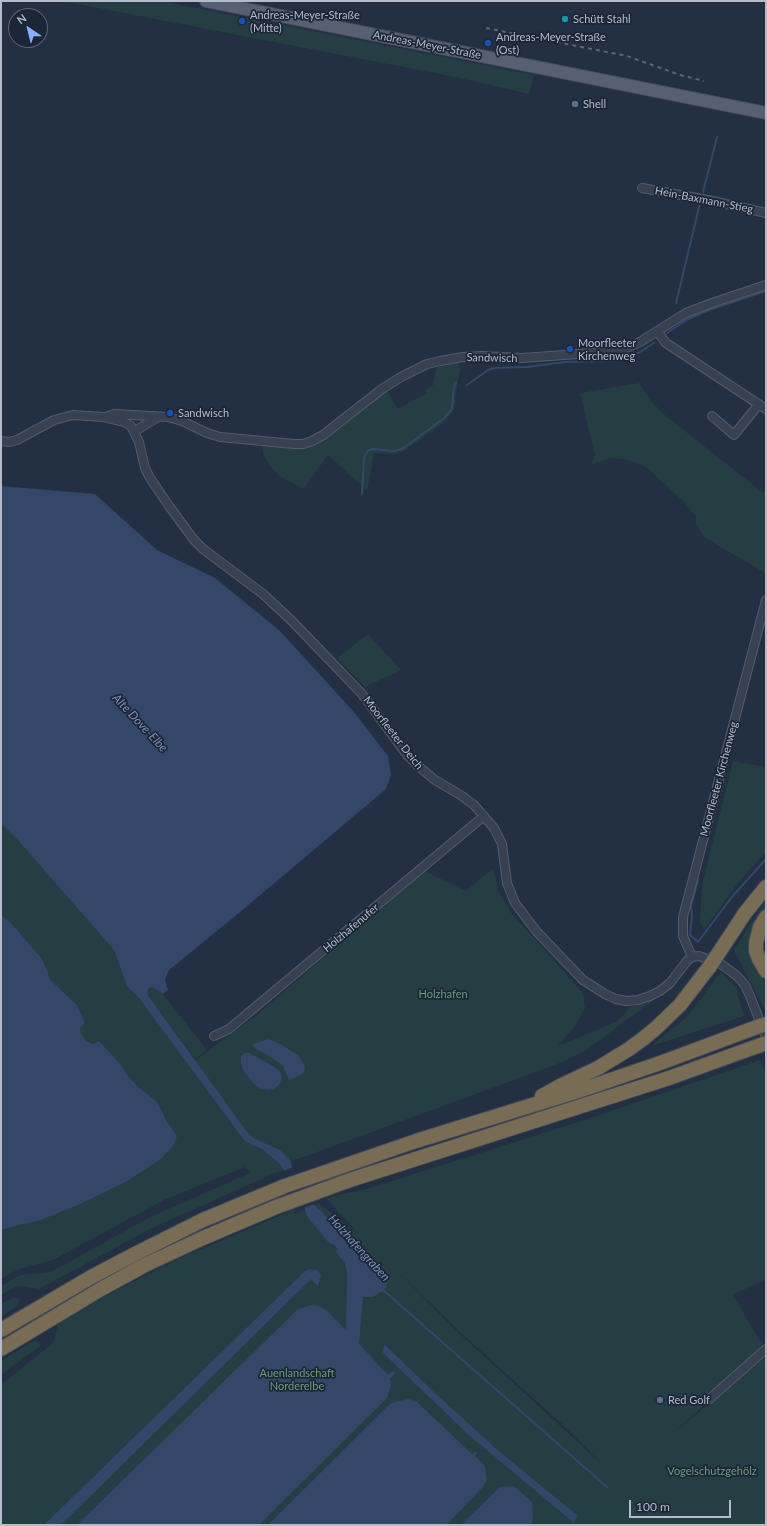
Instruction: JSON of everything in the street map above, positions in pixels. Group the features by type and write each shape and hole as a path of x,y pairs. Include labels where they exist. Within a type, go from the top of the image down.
{"highway":[{"path":"519,1110 562,1085 603,1065 639,1042 655,1029 680,1005 713,961 745,913 766,887"},
{"path":"766,918 760,927 756,943 756,951 766,971"},
{"path":"1,1330 93,1276 137,1253 203,1220 285,1186 416,1141 519,1110 663,1062 764,1033"},
{"path":"1,1349 101,1289 145,1265 203,1238 294,1200 395,1165 669,1078 764,1033"}],"main road":[{"name":"Andreas-Meyer-Straße","path":"206,1 766,113"}],"street":[{"name":"Hein-Baxmann-Stieg","path":"642,188 708,200 766,213"},
{"name":"Sandwisch","path":"103,417 114,414 172,417 182,420 206,433 220,437 303,444 323,435 382,389 401,377 427,364 463,357 482,356 522,358 612,352 630,348 686,313 712,302 766,285"},
{"path":"657,331 666,343 762,407 734,435 712,416"},
{"path":"1,441 9,442 17,440 54,420 65,416 81,415 103,417 124,422 131,426 135,431 159,416"},
{"name":"Moorfleeter Deich","path":"135,431 140,442 150,478 168,506 194,540 203,549 262,594 292,621 362,694 408,756 435,780 474,805 494,828 502,844 507,883 516,903 537,932 583,980 616,999 638,1000 650,996 670,983 687,961 692,957"},
{"name":"Moorfleeter Kirchenweg","path":"692,957 683,936 683,917 766,600"},
{"name":"Holzhafenufer","path":"214,1036 229,1029 484,816"},
{"path":"692,957 699,956 721,964 737,976 745,985 764,1033"},
{"path":"708,1400 766,1349"}],"green space":[{"path":"62,1 161,1 534,75 529,94 455,77"},
{"path":"454,362 458,363 460,368 454,409 446,421 404,451 395,454 374,453 367,491 328,455 304,489 279,476 270,466 263,454 262,444 294,447 313,445 387,390 398,409 426,393 425,390 433,385 437,365"},
{"path":"639,383 651,401 666,416 762,492 766,491 765,573 704,537 696,525 696,517 684,502 645,466 628,460 611,458 591,465 595,455 580,393"},
{"path":"368,634 401,670 365,687 337,658"},
{"path":"733,761 766,767 766,852 741,879 704,929 700,923 702,885"},
{"name":"Holzhafen","path":"1,814 114,950 127,986 139,998 189,1065 259,1013 425,871 466,891 493,868 499,893 512,914 583,993 585,1008 574,1027 558,1046 618,1021 630,1007 655,999 585,1051 555,1065 301,1158 291,1161 290,1159 277,1161 284,1169 152,1228 39,1289 22,1286 15,1287 1,1295 1,1286 20,1275 51,1272 150,1217 250,1173 245,1167 164,1200 53,1260 19,1269 1,1279"},
{"path":"766,900 766,910 763,913 749,951 753,965 766,981 765,1010 734,950"},
{"path":"721,972 736,987 744,1016 651,1046 688,1016"},
{"path":"152,987 163,994 207,1050 195,1059 147,994 148,989"},
{"path":"760,1060 766,1076 766,1283 764,1280 733,1295 763,1346 704,1396 709,1401 671,1435 766,1356 766,1525 1,1525 1,1385 54,1342 58,1323 111,1293 176,1260 295,1209 295,1214 319,1203 359,1234 326,1198 370,1188 591,1118","holes":["384,1258 462,1334 562,1424 605,1467 460,1334"]},
{"path":"12,1298 17,1298 19,1301 18,1305 1,1317 1,1304"},
{"path":"34,1341 38,1341 41,1344 40,1346 1,1375 1,1361"}],"water":[{"name":"Alte Dove-Elbe","path":"1,486 95,494 157,550 215,578 279,630 354,712 388,756 391,775 386,789 169,970 165,979 168,990 163,994 152,987 148,989 147,994 247,1132 255,1139 280,1150 291,1161 292,1167 314,1205 387,1283 386,1288 373,1297 363,1297 359,1344 388,1375 394,1371 395,1374 390,1378 391,1387 387,1398 259,1525 77,1525 297,1310 311,1305 319,1306 326,1310 346,1330 347,1273 345,1263 336,1252 337,1248 329,1243 306,1215 305,1209 280,1164 262,1149 244,1140 139,998 127,986 114,950 18,840 1,823"},
{"path":"1,915 12,924 41,958 50,980 77,1005 85,1023 80,1028 81,1034 86,1041 93,1044 99,1041 138,1087 157,1102 166,1120 177,1136 173,1146 161,1159 127,1181 78,1205 38,1221 1,1230"},
{"path":"269,1039 299,1056 305,1066 304,1072 289,1080 283,1066 271,1057 254,1048 253,1044"},
{"path":"245,1053 249,1053 273,1066 280,1072 282,1078 279,1085 274,1089 268,1090 261,1089 254,1084 243,1070 241,1056"},
{"path":"309,1269 317,1270 321,1275 318,1286 311,1279 61,1525 44,1525 304,1272"},
{"path":"384,1344 494,1447 578,1516 573,1522 470,1436 383,1353"},
{"path":"408,1399 416,1401 472,1454 475,1451 477,1453 475,1456 485,1466 487,1480 482,1488 446,1525 268,1525 391,1403"},
{"path":"514,1486 532,1502 533,1519 531,1525 461,1525 500,1487"}],"pier":[{"path":"293,1167 314,1204 302,1209 283,1171"}],"waterway":[{"path":"703,192 717,137"},
{"path":"676,303 700,203"},
{"path":"667,333 688,319 712,309 766,291"},
{"path":"467,385 488,370 494,368 527,367 565,362 617,361 640,352 654,343"},
{"path":"362,494 364,457 368,451 373,449 394,451 402,449 443,419 452,409 454,386 456,383"},
{"path":"698,880 691,906 692,915 690,935 698,942 731,898 766,859"},
{"name":"Holzhafengraben","path":"382,1289 608,1488"}],"railway":[{"path":"486,28 627,56 680,75 704,81"}],"place":[{"name":"Schütt Stahl","path":"565,19"},
{"name":"Andreas-Meyer-Straße (Mitte)","path":"242,21"},
{"name":"Andreas-Meyer-Straße (Ost)","path":"488,43"},
{"name":"Shell","path":"575,104"},
{"name":"Moorfleeter Kirchenweg","path":"570,349"},
{"name":"Sandwisch","path":"170,413"},
{"name":"Red Golf","path":"660,1400"}],"park label":[{"name":"Auenlandschaft Norderelbe","path":"297,1379"},
{"name":"Vogelschutzgehölz","path":"712,1471"}]}
